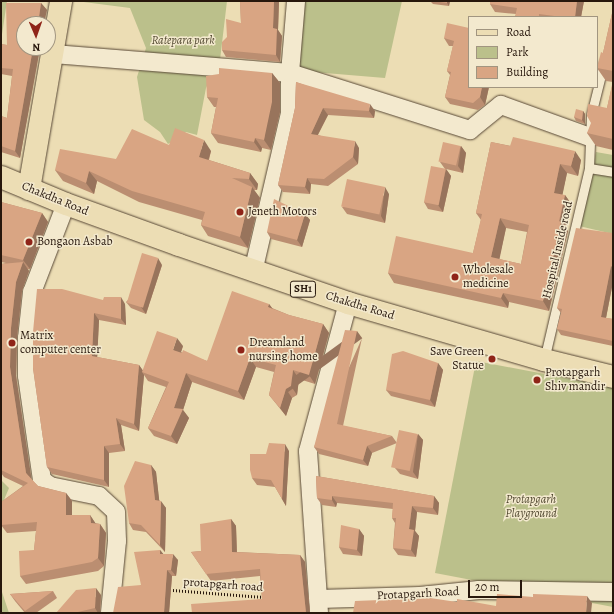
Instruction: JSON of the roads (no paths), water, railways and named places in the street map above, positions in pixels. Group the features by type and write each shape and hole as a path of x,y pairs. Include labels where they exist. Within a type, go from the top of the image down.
{"main road":[{"path":"56,34 61,1"},
{"path":"29,188 53,56"},
{"name":"Chakdha Road","path":"1,177 66,204 253,272 348,303 544,360 613,377"}],"street":[{"path":"253,272 287,128 296,1"},
{"path":"56,54 290,73 470,130 501,105 590,137"},
{"path":"66,204 32,292 27,338 27,382 42,480 50,486 99,496 116,512 117,541 110,613"},
{"path":"319,606 308,451 348,303"},
{"name":"Protapgarh Road","path":"319,606 479,590 613,592"}],"lane":[{"name":"Hospital Inside road","path":"544,360 589,168 591,115 608,50"},
{"path":"589,168 613,172"}],"place":[{"name":"Jeneth Motors","path":"240,212"},
{"name":"Bongaon Asbab","path":"29,242"},
{"name":"Wholesale medicine","path":"455,277"},
{"name":"Matrix computer center","path":"12,343"},
{"name":"Dreamland nursing home","path":"241,350"},
{"name":"Save Green Statue","path":"492,359"},
{"name":"Protapgarh Shiv mandir","path":"537,380"}],"park label":[{"name":"Ratepara park","path":"183,41"},
{"name":"Protapgarh Playground","path":"531,507"}]}
